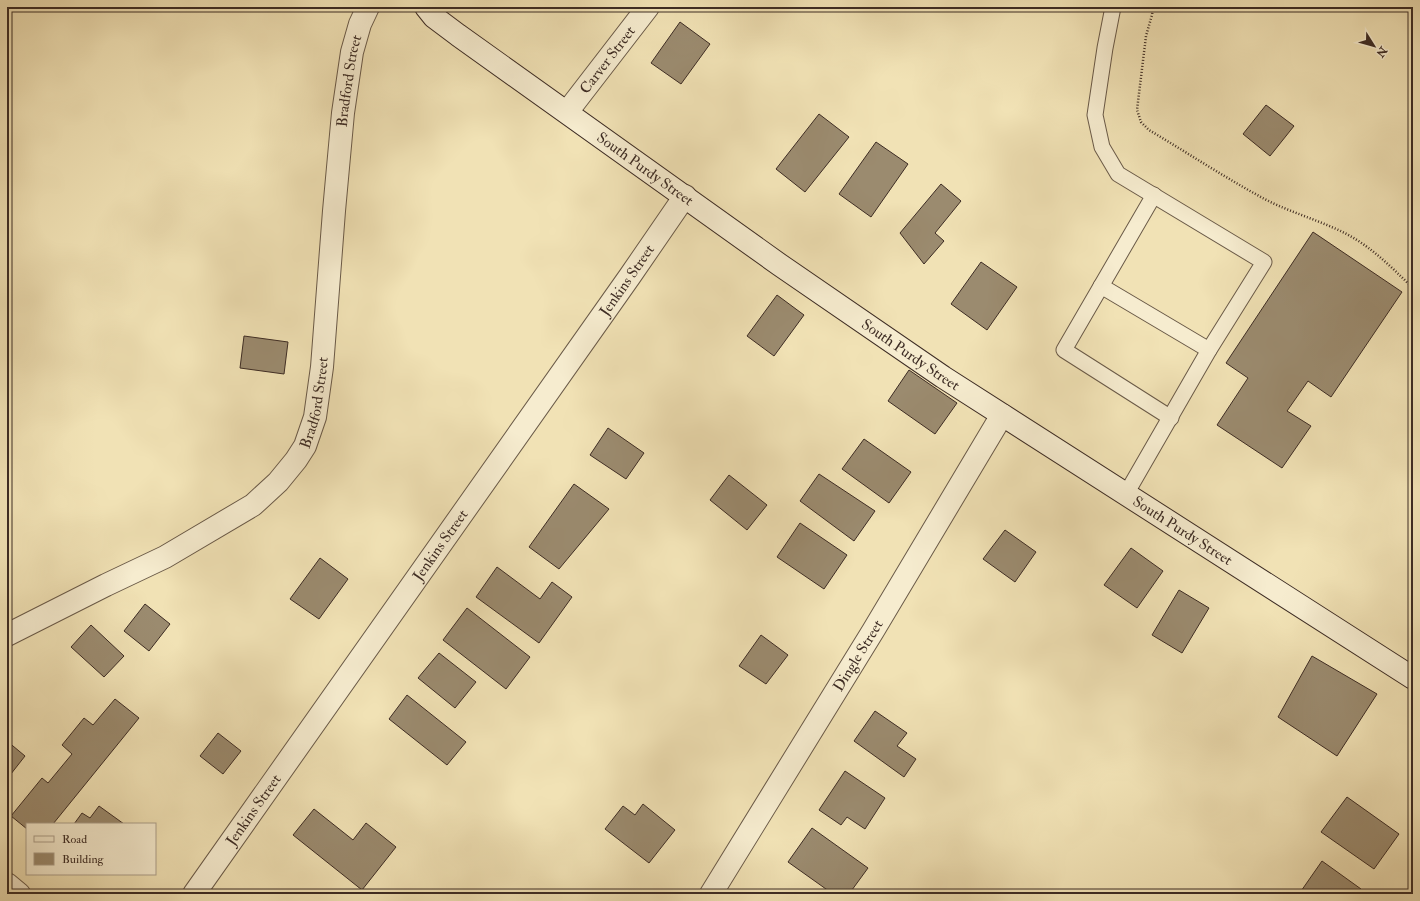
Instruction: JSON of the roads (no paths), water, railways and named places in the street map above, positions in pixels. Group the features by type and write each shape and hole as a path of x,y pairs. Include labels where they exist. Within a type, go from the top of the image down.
{"street":[{"name":"Bradford Street","path":"7,635 165,557 253,505 278,482 302,451 315,417 322,367 334,203 343,113 352,52 360,24 368,7"},
{"name":"South Purdy Street","path":"426,7 434,17 458,35 793,274 943,377 1413,678"},
{"name":"Carver Street","path":"567,112 648,7"},
{"name":"Jenkins Street","path":"194,894 685,196"},
{"name":"Dingle Street","path":"711,894 873,631 1002,415"},
{"path":"7,884 19,894"}],"lane":[{"path":"1113,7 1105,48 1095,116 1102,147 1118,174 1264,262 1209,350 1126,494"},
{"path":"1154,195 1064,350 1171,418"},
{"path":"1101,286 1209,350"}]}
